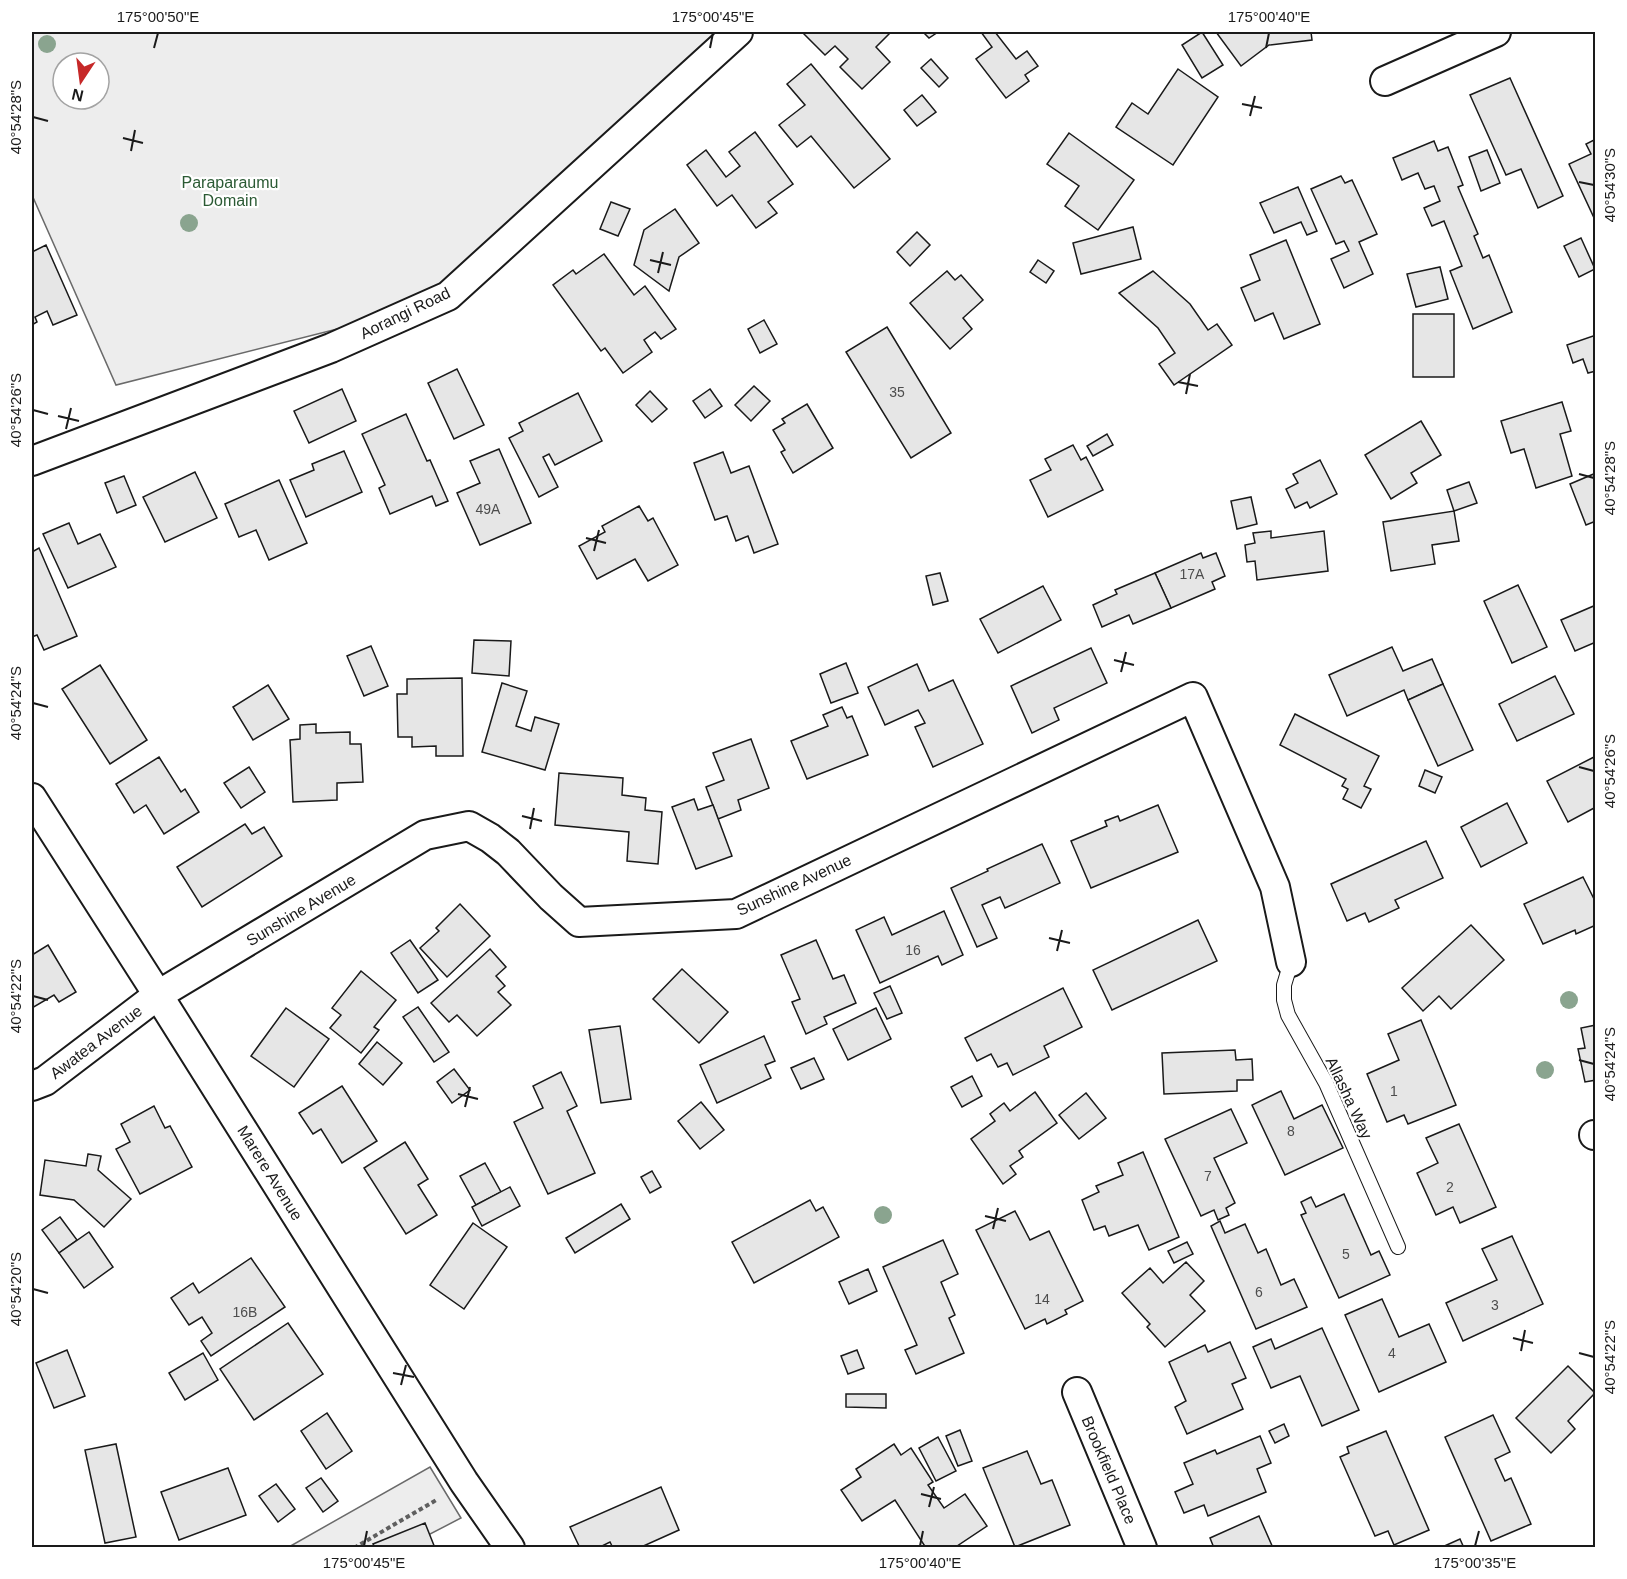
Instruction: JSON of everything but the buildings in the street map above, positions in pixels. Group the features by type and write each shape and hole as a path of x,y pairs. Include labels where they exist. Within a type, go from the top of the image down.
{"street":[{"name":"Aorangi Road","path":"32,460 332,348 448,296 738,32"},
{"path":"1385,81 1496,32"},
{"name":"Sunshine Avenue","path":"158,995 425,835 469,826 508,852 551,897 579,922 736,915 1193,697 1275,886 1291,962"},
{"name":"Marere Avenue","path":"32,798 464,1482 510,1548"},
{"name":"Awatea Avenue","path":"32,1086 45,1081 158,995"},
{"name":"Brookfield Place","path":"1077,1392 1142,1548"}],"lane":[{"name":"Allasha Way","path":"1291,962 1284,985 1284,1000 1288,1015 1326,1083 1398,1247"}],"path":[{"path":"354,1548 464,1482"}],"shaded area":[{"name":"Paraparaumu Domain","path":"32,32 725,32 452,300 116,385 32,195"},
{"path":"430,1467 461,1518 405,1547 287,1548"}]}
